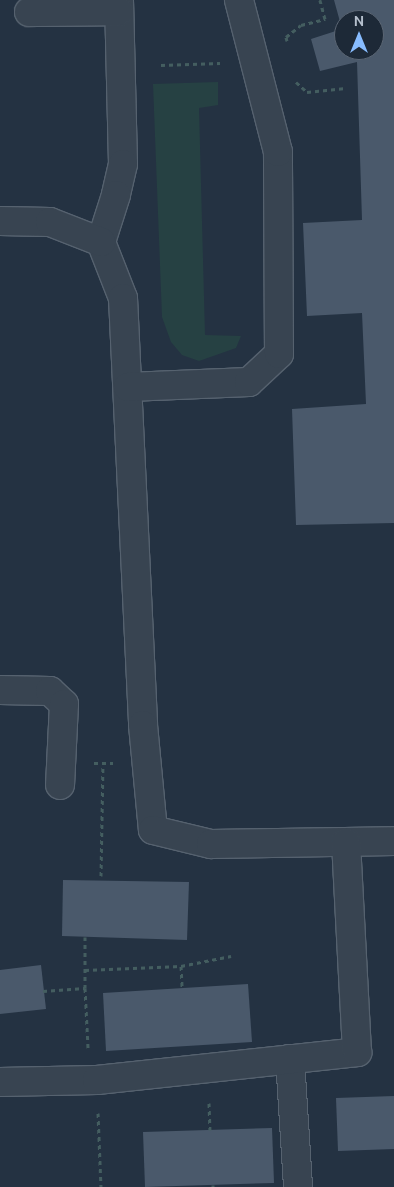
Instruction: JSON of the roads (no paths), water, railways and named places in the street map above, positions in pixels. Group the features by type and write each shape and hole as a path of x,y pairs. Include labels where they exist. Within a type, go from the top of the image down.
{"lane":[{"path":"128,387 249,382 279,354 278,152 270,114 239,0"},
{"path":"30,12 119,6 123,164 116,196 100,242 123,298 143,725 152,830 211,844 394,841"},
{"path":"0,221 50,222 100,242"},
{"path":"0,690 50,691 64,704 60,785"},
{"path":"0,1082 93,1080 357,1052 346,842"},
{"path":"290,1059 298,1187"}]}
